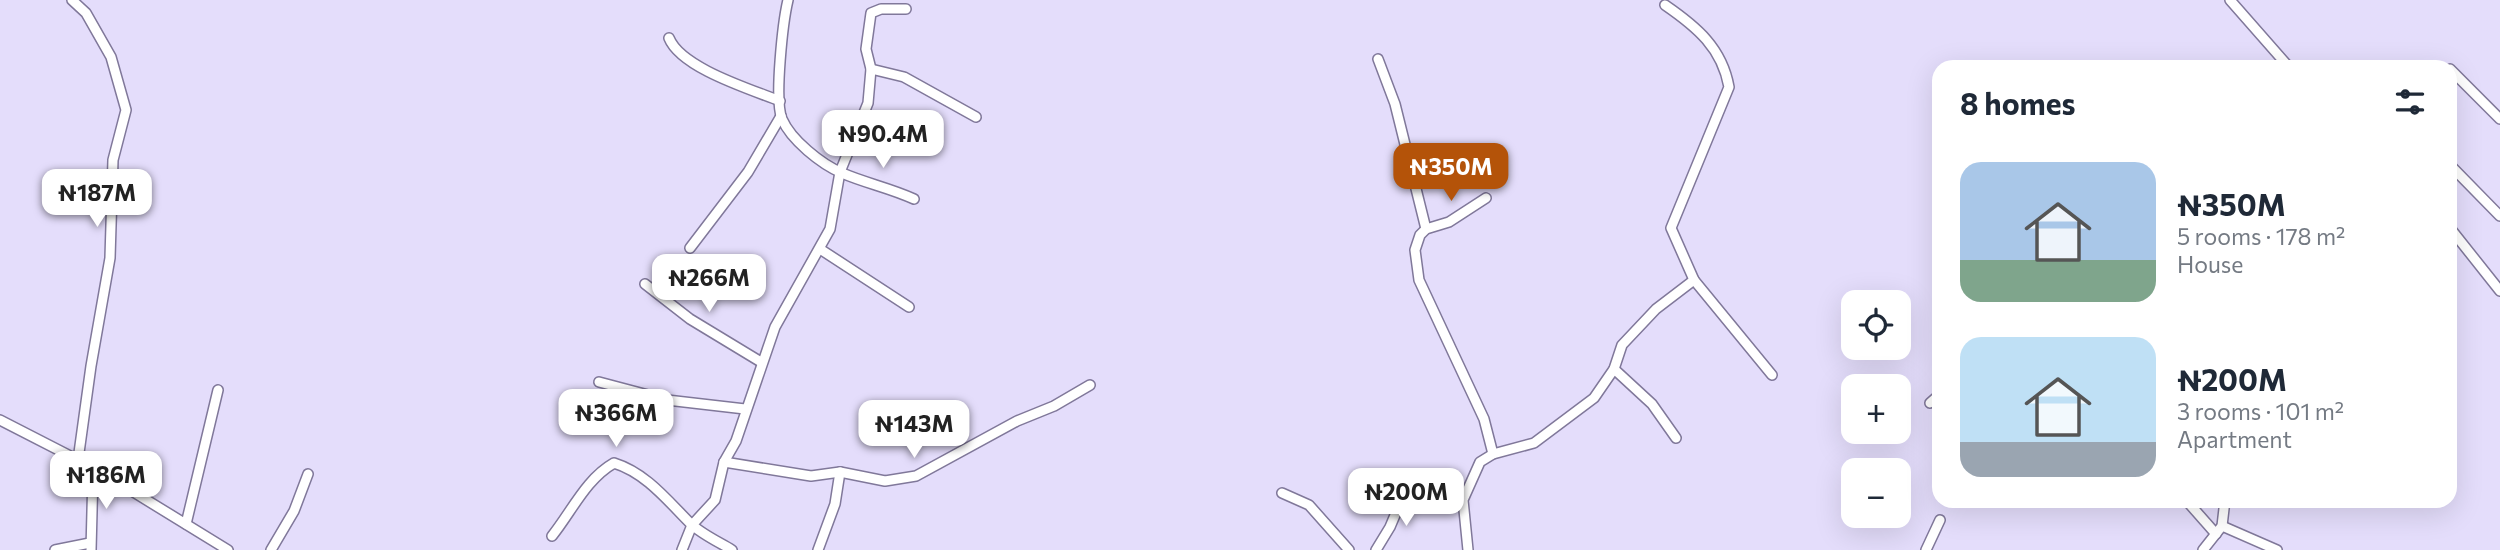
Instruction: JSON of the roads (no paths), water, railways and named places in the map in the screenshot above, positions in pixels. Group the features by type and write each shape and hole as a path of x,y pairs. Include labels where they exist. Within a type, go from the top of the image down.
{"street":[{"path":"72,0 86,13 111,57 126,110 113,160 110,258 90,366 78,460"},
{"path":"789,0 782,23 780,101 781,116 788,130 840,172 914,199"},
{"path":"2231,0 2283,60"},
{"path":"1665,5 1693,24 1725,64 1729,87 1671,228 1694,281 1772,375"},
{"path":"682,550 692,525 715,500 724,462 736,440 775,327 820,249 834,216 840,172 868,103 871,69 866,49 871,13 881,9 906,9"},
{"path":"669,37 677,51 692,61 780,101"},
{"path":"1378,60 1395,104 1426,229"},
{"path":"871,69 904,77 976,117"},
{"path":"2457,76 2500,120"},
{"path":"690,248 748,172 781,116"},
{"path":"2457,172 2500,216"},
{"path":"1486,198 1449,222 1426,229 1420,235 1415,250 1419,280 1484,419 1493,454"},
{"path":"2457,237 2500,291"},
{"path":"820,249 909,307"},
{"path":"1468,550 1463,499 1480,461 1493,454 1534,443 1573,415 1599,393 1614,369 1622,345 1656,309 1694,281"},
{"path":"645,284 690,319 761,362"},
{"path":"1614,369 1652,404 1676,438"},
{"path":"599,382 667,400 746,409"},
{"path":"724,462 811,476 840,472 885,481 916,476 1017,421 1054,406 1090,384"},
{"path":"186,524 218,390"},
{"path":"0,420 78,460 93,473 127,488 228,550"},
{"path":"552,536 574,510 590,482 614,463 635,471 671,500 692,525 732,550"},
{"path":"818,550 835,504 840,472"},
{"path":"54,550 91,547 93,473"},
{"path":"271,550 294,511 308,474"},
{"path":"1376,550 1390,527 1406,489"},
{"path":"1282,493 1309,505 1349,550"},
{"path":"2195,508 2219,530 2277,550"},
{"path":"2203,550 2219,530 2223,508"},
{"path":"1926,550 1940,520"}]}
